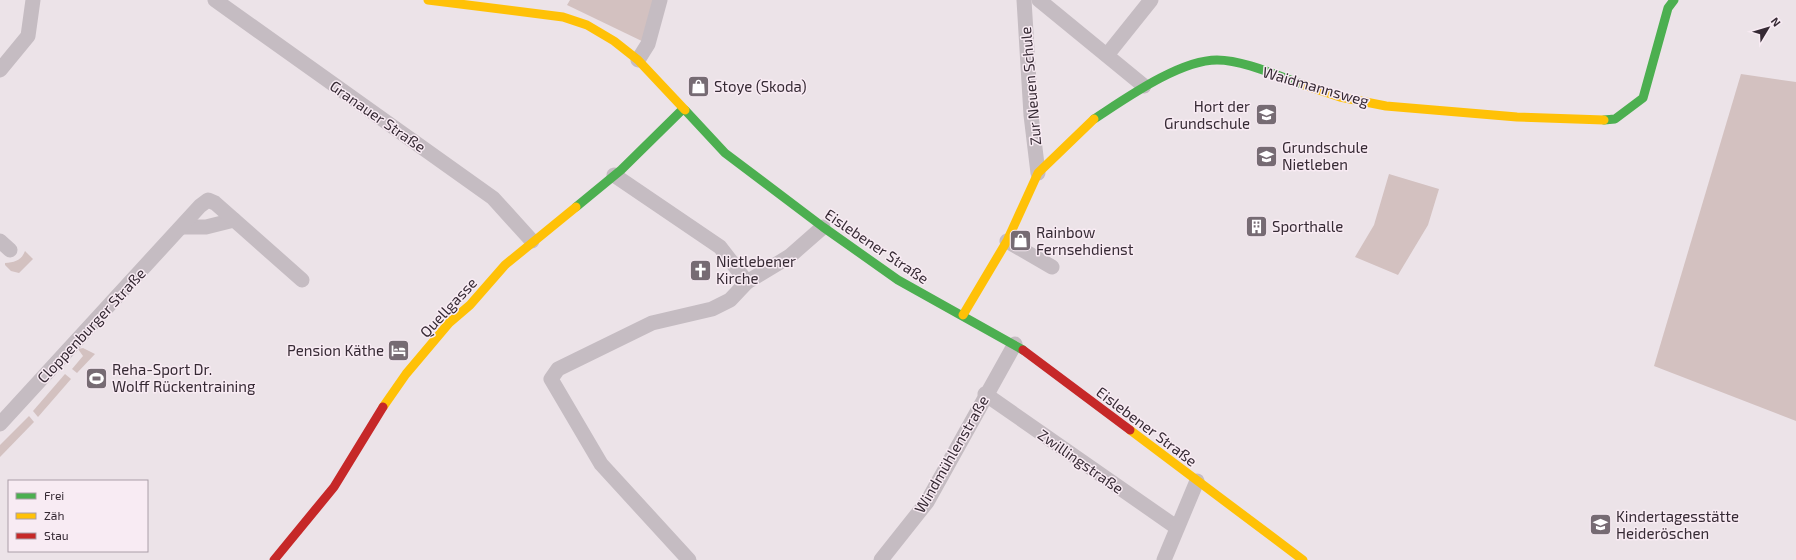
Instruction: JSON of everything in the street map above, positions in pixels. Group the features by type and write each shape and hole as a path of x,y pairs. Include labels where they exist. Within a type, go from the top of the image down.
{"street":[{"path":"0,70 28,36 33,0"},
{"name":"Granauer Straße","path":"215,0 493,198 532,241"},
{"name":"Eislebener Straße","path":"428,0 524,6 587,25 614,41 638,60 726,153 823,227 898,280 1015,344 1302,560"},
{"path":"638,60 648,44 660,0"},
{"name":"Zur Neuen Schule","path":"1024,0 1031,115 1038,173"},
{"path":"1039,0 1144,86"},
{"path":"1107,55 1151,0"},
{"name":"Waidmannsweg","path":"963,315 1007,241 1038,173 1090,122 1144,86 1199,62 1218,60 1239,63 1340,97 1386,106 1517,118 1615,119 1643,98 1668,8 1674,0"},
{"name":"Quellgasse","path":"274,560 334,487 381,410 406,374 449,323 470,305 505,265 532,241 617,173 683,109"},
{"path":"617,173 720,247 747,282"},
{"name":"Cloppenburger Straße","path":"0,424 200,206 208,200 215,203 302,280"},
{"path":"182,226 206,227 234,220"},
{"path":"689,560 601,464 551,379 558,369 652,323 712,309 730,300 747,282 790,256 823,227"},
{"path":"1007,241 1052,267"},
{"name":"Windmühlenstraße","path":"881,560 927,502 985,394 1015,344"},
{"name":"Zwillingstraße","path":"985,394 1176,527"},
{"path":"1164,560 1176,527 1197,481"}],"shaded area":[{"path":"570,0 660,0 648,44 567,5"},
{"path":"1741,74 1796,82 1796,421 1654,366"},
{"path":"1389,174 1439,189 1428,225 1398,275 1355,257 1374,225"},
{"path":"25,251 33,259 19,273 11,271 5,265 5,263 20,259"},
{"path":"83,348 95,354 77,373 72,369 83,356 78,349"},
{"path":"65,374 71,379 38,417 33,411"},
{"path":"29,416 34,422 0,457 0,445"}],"traffic: fast":[{"path":"1604,120 1615,119 1643,98 1668,8 1674,0"},
{"path":"1094,119 1170,73 1186,66 1202,62 1217,60 1238,63 1261,69 1304,85"},
{"path":"576,207 621,170 683,109"},
{"path":"685,110 725,153 823,227 898,280 1023,350"}],"traffic: slow":[{"path":"428,0 563,17 587,25 614,41 638,60 685,110"},
{"path":"1304,85 1340,97 1386,106 1517,117 1604,120"},
{"path":"963,315 1007,241 1038,173 1094,119"},
{"path":"383,407 406,374 449,323 470,305 505,265 576,207"},
{"path":"1130,430 1303,560"}],"traffic: jam":[{"path":"1023,350 1130,430"},
{"path":"274,560 334,487 383,407"}],"place":[{"name":"Stoye (Skoda)","path":"699,86"},
{"name":"Hort der Grundschule","path":"1266,115"},
{"name":"Grundschule Nietleben","path":"1267,156"},
{"name":"Sporthalle","path":"1256,226"},
{"name":"Rainbow Fernsehdienst","path":"1021,241"},
{"name":"Nietlebener Kirche","path":"700,270"},
{"name":"Pension Käthe","path":"399,350"},
{"name":"Reha-Sport Dr. Wolff Rückentraining","path":"97,378"},
{"name":"Kindertagesstätte Heideröschen","path":"1601,525"}]}
